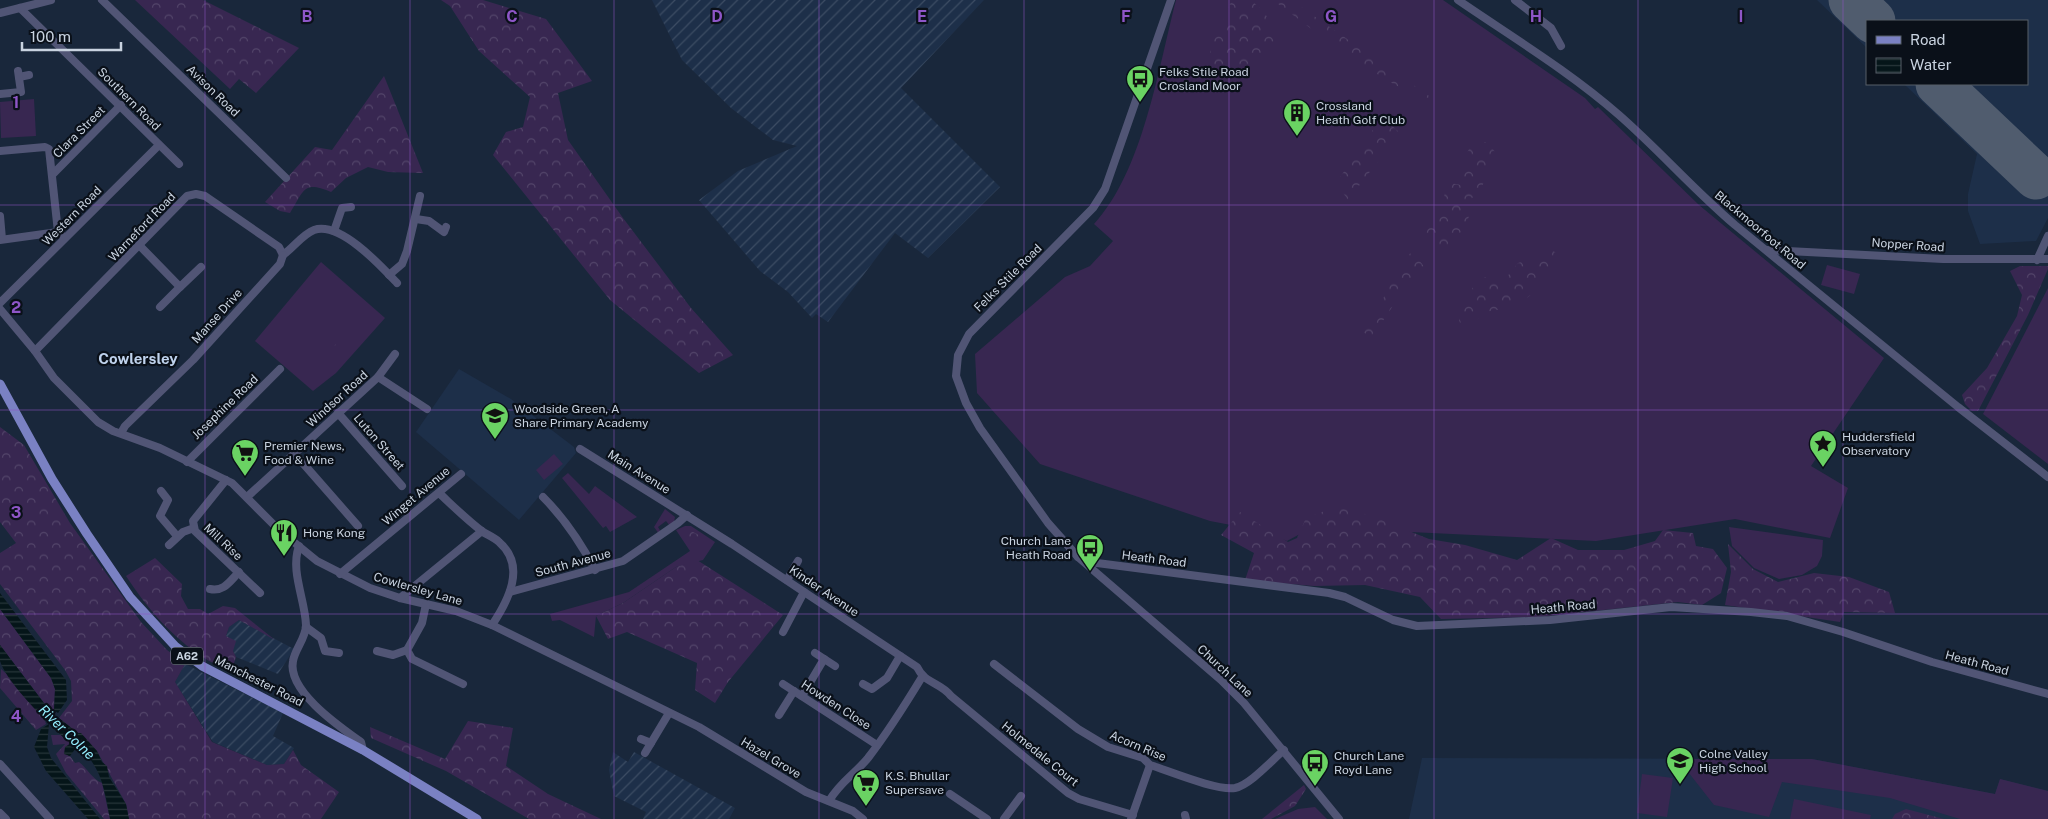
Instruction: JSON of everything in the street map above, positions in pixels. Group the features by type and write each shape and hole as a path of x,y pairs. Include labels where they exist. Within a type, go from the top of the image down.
{"main road":[{"name":"Manchester Road","path":"0,384 52,479 87,534 130,597 175,646 202,666 363,750 477,819"}],"street":[{"path":"0,12 51,0"},
{"name":"Avison Road","path":"102,0 286,178"},
{"name":"Felks Stile Road","path":"1078,557 1048,523 980,428 966,403 956,376 958,355 969,334 1093,208 1105,189 1170,0"},
{"name":"Blackmoorfoot Road","path":"1458,0 1581,85 1619,115 1704,198 1943,395 2048,478"},
{"path":"1515,0 1550,28 1561,46"},
{"name":"Southern Road","path":"20,8 179,164"},
{"path":"0,94 20,92 18,74 30,75"},
{"name":"Clara Street","path":"53,174 121,106"},
{"name":"Western Road","path":"0,303 159,145"},
{"path":"0,151 45,147 49,150 58,232"},
{"name":"Warneford Road","path":"35,351 187,196 196,194 205,196 279,247 283,255"},
{"path":"389,275 402,264 416,219 420,196"},
{"path":"334,231 342,208 351,207"},
{"path":"0,216 1,239 58,232 66,238"},
{"path":"416,219 429,221 444,232 446,227"},
{"path":"283,255 308,234 316,230 334,231 356,244 397,283"},
{"path":"2037,260 2048,236"},
{"path":"140,246 180,287"},
{"name":"Nopper Road","path":"1767,250 1943,259 2048,259"},
{"name":"Manse Drive","path":"121,433 125,426 206,345 280,264 283,255"},
{"path":"160,307 200,267"},
{"name":"Cowlersley Lane","path":"0,309 35,351 54,378 76,403 98,422 226,480 247,497 279,530 317,561 370,588 400,598 456,611 492,626 669,713"},
{"name":"Windsor Road","path":"247,497 378,377 395,354"},
{"name":"Josephine Road","path":"187,462 280,369"},
{"path":"378,377 427,409"},
{"name":"Luton Street","path":"338,413 402,486"},
{"name":"Main Avenue","path":"580,448 687,515"},
{"path":"294,453 358,526"},
{"name":"Winget Avenue","path":"340,574 460,474"},
{"name":"Mill Rise","path":"226,480 192,521 194,528 260,593"},
{"path":"161,491 168,500 160,516 178,536"},
{"path":"439,493 482,531 500,542 510,556 514,576 510,592 506,604 492,626"},
{"path":"543,497 559,513 582,545 596,570"},
{"name":"South Avenue","path":"510,592 596,570 623,561 678,524 687,515"},
{"name":"Kinder Avenue","path":"687,515 917,667 922,677 945,689"},
{"path":"169,546 178,536 194,528"},
{"path":"400,598 482,531"},
{"path":"299,546 295,557 306,626 293,661 293,675 298,687 334,723 361,742 363,750"},
{"name":"Heath Road","path":"1078,557 1085,556 1096,563 1329,593 1353,600 1393,620 1417,626 1550,620 1671,607 1787,616 1852,635 1932,662 2048,694"},
{"name":"Church Lane","path":"1078,557 1222,680 1284,750 1339,819"},
{"path":"786,580 798,561"},
{"path":"210,588 216,590 225,587 239,572"},
{"path":"783,632 804,592"},
{"path":"377,652 393,655 407,650 422,623 426,604"},
{"path":"306,626 321,638 325,651 339,653"},
{"path":"407,650 412,658 463,684"},
{"path":"815,653 835,666"},
{"path":"863,684 872,689 879,684 886,678 900,656"},
{"path":"802,696 824,659"},
{"name":"Acorn Rise","path":"994,664 1078,729 1108,747 1143,758 1150,765 1219,787 1236,788 1253,778 1284,750"},
{"path":"829,801 838,787 866,760 922,677"},
{"name":"Howden Close","path":"783,684 877,745"},
{"name":"Holmedale Court","path":"945,689 1068,793 1079,799 1132,817"},
{"path":"779,715 794,691"},
{"path":"645,753 669,713"},
{"name":"Hazel Grove","path":"669,713 699,727 806,792 853,811 863,819"},
{"path":"641,739 651,743"},
{"path":"0,764 50,819"},
{"path":"1132,817 1150,765"},
{"path":"950,794 987,819"},
{"path":"1004,819 1021,796"},
{"path":"0,813 6,819"}],"shaded area":[{"path":"652,0 984,0 901,88 1000,187 928,258 895,233 828,322 816,314 812,318 788,292 760,271 699,200 738,171 797,146 773,140 731,108 682,60"},
{"path":"1817,0 2048,0 2048,218 2036,241 1980,244 1968,211 1968,194 1977,154 1905,85 2028,85 2028,20 1866,20 1866,47"},
{"name":"Woodside Green, A Share Primary Academy","path":"459,369 511,399 574,447 576,453 519,520 416,432"},
{"path":"239,620 294,649 278,674 236,657 226,636 229,627"},
{"path":"185,664 283,713 273,736 294,748 284,764 267,765 213,742 175,682"},
{"path":"613,752 628,762 634,752 735,808 729,819 643,819 646,812 614,796 609,770"},
{"name":"Colne Valley High School","path":"1422,758 1812,759 1995,794 2000,779 2048,791 2048,819 1409,819"}],"green space":[{"path":"135,0 203,0 299,48 256,93 239,79 230,89"},
{"path":"441,0 483,0 546,19 592,81 558,93 568,140 623,218 691,308 733,355 699,373 610,300 493,155 506,132 523,127 530,97 479,51 450,6"},
{"path":"1176,0 1443,0 1585,98 1595,109 1598,107 1699,205 1884,358 1811,466 1848,488 1830,538 1735,519 1596,541 1410,532 1328,519 1287,541 1262,531 1210,521 1040,464 977,393 975,354 1065,277 1090,266 1113,241 1094,224 1111,202 1137,148 1147,118"},
{"path":"1232,0 1251,0 1264,12 1280,37 1265,52 1250,72 1224,92 1216,88 1212,82 1215,67 1209,57 1212,43"},
{"path":"1273,0 1291,0 1432,98 1435,107 1342,52"},
{"path":"384,76 423,173 388,172 368,167 346,178 331,192 315,187 305,190 290,213 280,211 265,202 315,147 332,150"},
{"path":"34,99 36,136 1,138 0,102"},
{"path":"1382,117 1400,133 1348,200 1336,183"},
{"path":"1487,142 1496,153 1479,194 1470,199 1469,215 1464,228 1443,249 1421,232 1444,204 1445,182 1461,185 1465,156 1472,144"},
{"path":"1548,246 1557,254 1554,262 1546,277 1528,297 1513,307 1486,313 1472,323 1465,325 1460,323 1459,318 1463,304 1471,290 1481,279 1492,277 1501,280 1506,278 1518,263 1535,258 1543,247"},
{"path":"1412,251 1426,269 1411,279 1372,337 1353,327 1371,321 1401,265"},
{"path":"321,262 385,318 336,373 313,391 255,341"},
{"path":"1827,265 1860,274 1854,294 1821,285"},
{"path":"2020,266 2048,266 2048,269 2028,315 1978,411 1972,411 1965,404 1962,395 1987,368 2017,316 2022,295 2010,271"},
{"path":"2048,288 2048,464 1983,414"},
{"path":"345,337 350,341 337,354 331,348"},
{"path":"0,427 24,445 70,523 141,622 167,650 185,664 175,682 212,742 267,765 284,764 293,750 301,765 339,792 321,819 129,819 126,804 97,751 59,718 72,701 71,681 65,670 0,584 0,553 16,543 0,522"},
{"path":"554,454 563,464 544,480 536,470"},
{"path":"568,473 589,494 595,486 637,517 610,532 606,526 603,528 562,478"},
{"path":"1335,507 1369,515 1429,539 1465,545 1517,560 1551,538 1578,550 1624,550 1655,541 1663,530 1693,533 1696,546 1713,549 1727,568 1721,593 1702,605 1678,602 1538,617 1441,619 1420,597 1365,585 1314,586 1245,580 1254,553 1221,535 1240,512 1288,542 1297,538 1306,518"},
{"path":"665,509 675,517 674,522 670,526 666,521 658,527 661,532 659,534 654,527"},
{"path":"685,526 691,526 715,542 703,560 676,567 623,603 596,616 594,637 560,620 552,621 550,614 629,592 690,551 676,530"},
{"path":"1729,527 1823,540 1822,556 1817,566 1802,575 1779,579 1754,568 1732,546"},
{"path":"685,528 703,537 705,542 695,547 683,535"},
{"path":"1728,544 1753,569 1778,582 1814,573 1849,577 1889,592 1895,613 1844,612 1840,622 1725,605 1731,572"},
{"path":"155,558 182,584 181,596 188,609 200,609 208,614 223,606 235,608 275,640 239,620 229,627 226,636 236,641 233,651 236,657 231,672 201,656 176,637 158,618 126,576"},
{"path":"697,560 783,615 728,682 715,703 695,690 697,663 627,632 608,639 596,616 623,603 676,567"},
{"path":"0,609 51,678 55,689 54,710 50,711 0,645"},
{"path":"1,669 44,718 46,724 36,730 0,688"},
{"path":"468,721 513,728 506,766 548,794 601,819 529,819 446,771 371,738 370,727 445,759"},
{"path":"51,735 62,735 70,740 68,756 75,763 79,762 102,783 110,819 104,819 66,773 56,754 65,744 53,745"},
{"path":"1678,759 1812,759 1995,794 2000,779 2048,791 2048,819 1960,819 1890,798 1782,782 1769,817 1714,805"},
{"path":"1642,774 1673,778 1667,817 1637,813"},
{"path":"1304,785 1306,789 1295,806 1271,819 1262,819"},
{"path":"1794,799 1871,815 1870,819 1790,819"},
{"path":"1315,807 1327,819 1275,819 1298,809"},
{"path":"1906,809 1944,819 1892,819 1895,814"}],"water":[{"path":"0,593 66,680 67,700 58,713 54,710 55,689 51,678 0,609"},
{"name":"River Colne","path":"0,645 50,711 78,733 81,733 97,751 102,762 107,766 109,777 126,804 129,819 110,819 101,780 93,763 79,748 76,748 70,756 64,754 65,747 71,743 70,740 66,740 49,724 8,677 0,661"},
{"path":"49,724 47,747 51,758 100,819 88,819 46,771 34,747 41,729"}],"runway":[{"path":"1851,0 1872,20"},
{"path":"1939,85 2036,177"}],"place":[{"name":"Felks Stile Road Crosland Moor","path":"1140,103"},
{"name":"Crossland Heath Golf Club","path":"1297,137"},
{"name":"Woodside Green, A Share Primary Academy","path":"495,440"},
{"name":"Huddersfield Observatory","path":"1823,468"},
{"name":"Premier News, Food & Wine","path":"245,477"},
{"name":"Hong Kong","path":"284,557"},
{"name":"Church Lane Heath Road","path":"1090,572"},
{"name":"Colne Valley High School","path":"1680,785"},
{"name":"Church Lane Royd Lane","path":"1315,787"},
{"name":"K.S. Bhullar Supersave","path":"866,807"}],"district":[{"name":"Cowlersley","path":"138,358"}]}
